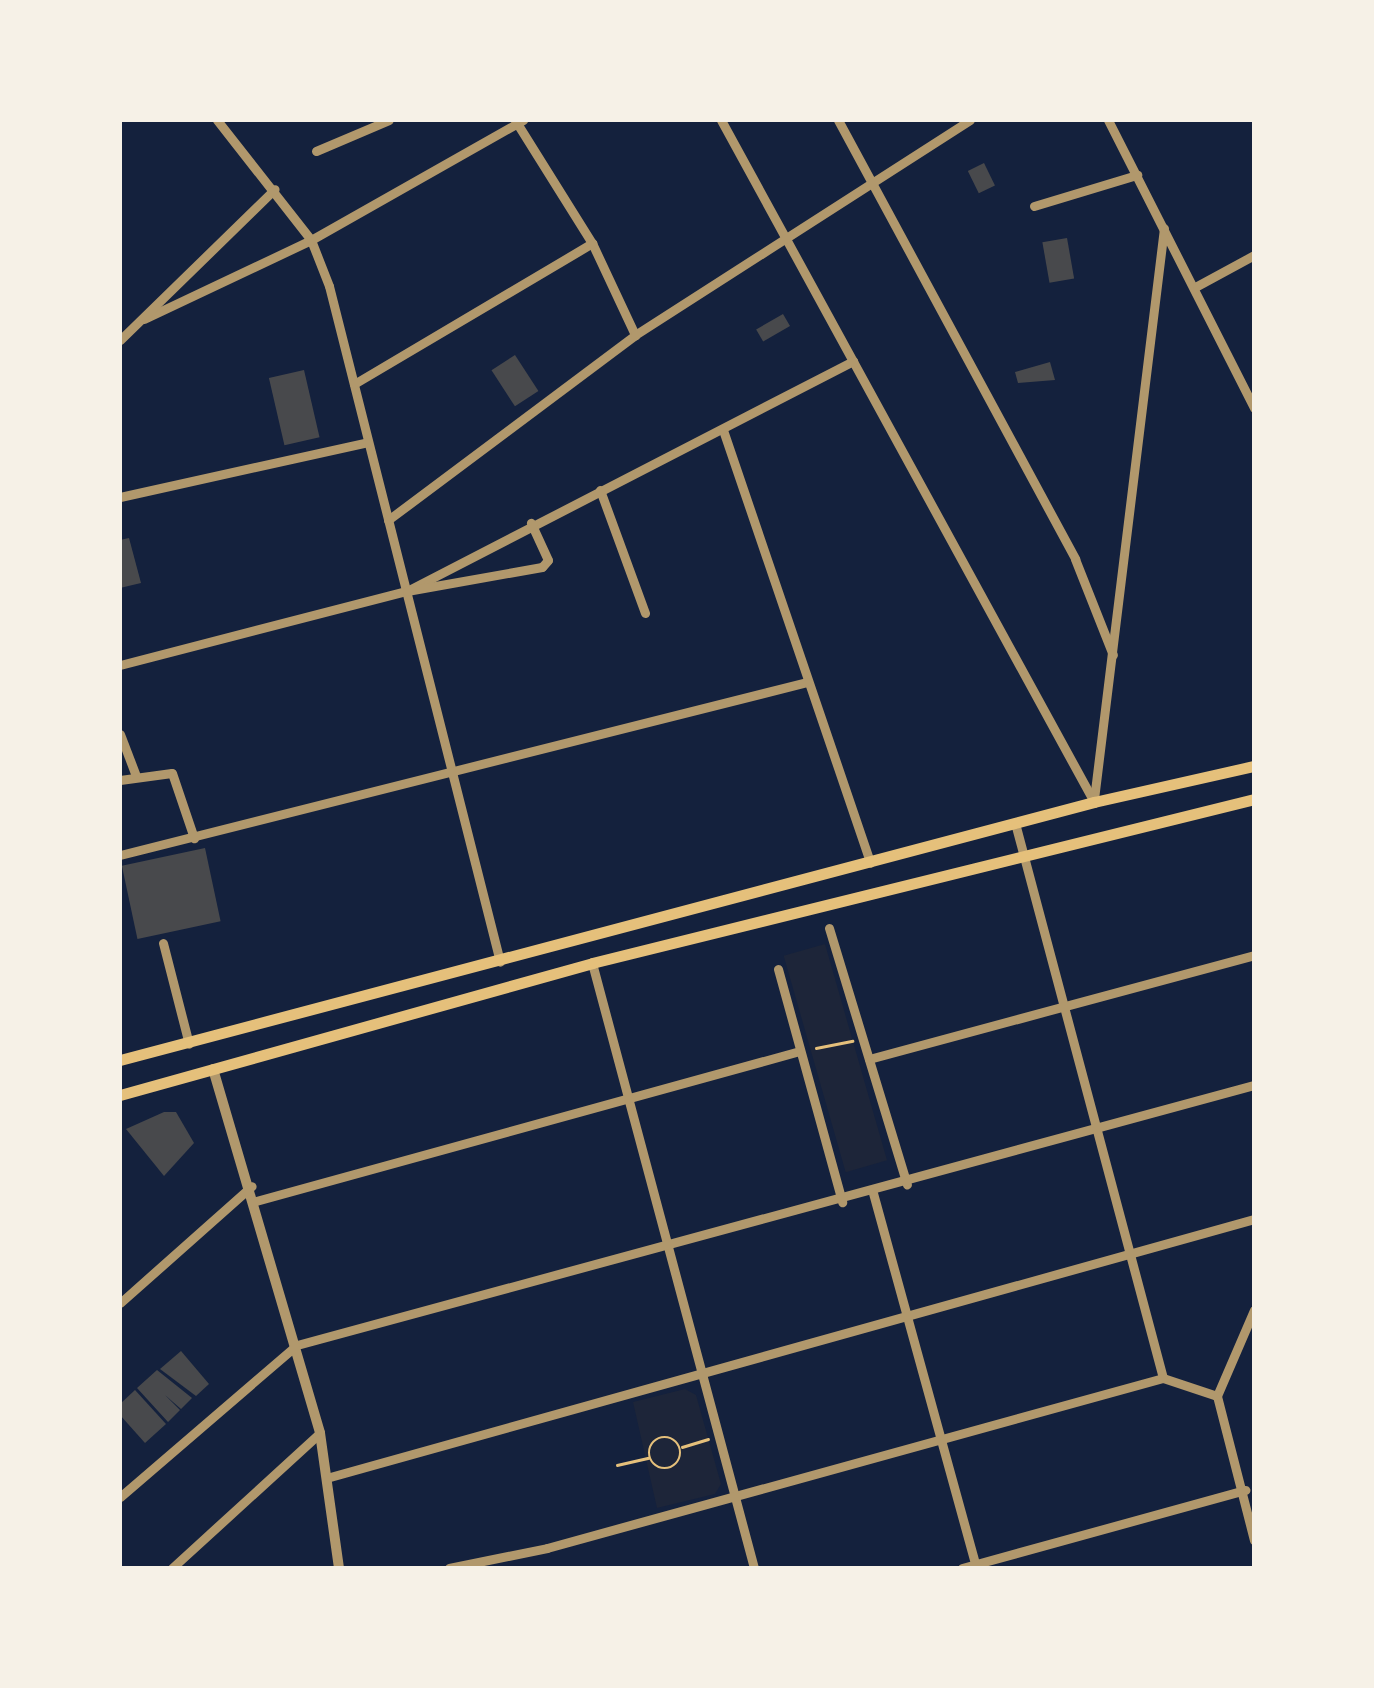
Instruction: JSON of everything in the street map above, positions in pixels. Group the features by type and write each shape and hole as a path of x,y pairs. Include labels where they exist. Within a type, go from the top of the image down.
{"main road":[{"path":"120,1060 1094,802 1254,766"},
{"path":"120,1095 592,963 1026,859 1254,798"}],"street":[{"path":"217,120 312,240 354,384 500,962"},
{"path":"316,151 389,120"},
{"path":"720,120 1094,802"},
{"path":"838,120 1076,559 1113,655"},
{"path":"388,520 635,335 970,120"},
{"path":"1108,120 1196,286 1254,408"},
{"path":"144,319 312,240 518,121 592,244 635,335"},
{"path":"1034,206 1136,175"},
{"path":"120,340 275,190"},
{"path":"1094,802 1164,228"},
{"path":"354,384 592,244"},
{"path":"1196,286 1254,255"},
{"path":"407,591 531,522 723,430 853,361"},
{"path":"723,430 870,863"},
{"path":"120,497 368,442"},
{"path":"600,490 645,613"},
{"path":"120,664 407,591 542,568 548,560 531,522"},
{"path":"120,855 807,682"},
{"path":"120,734 136,776"},
{"path":"120,780 172,773 194,838"},
{"path":"1016,824 1163,1378"},
{"path":"830,928 907,1184"},
{"path":"163,943 188,1044"},
{"path":"869,1058 1254,956"},
{"path":"592,963 754,1568"},
{"path":"778,970 842,1202"},
{"path":"256,1201 800,1051"},
{"path":"213,1069 252,1186 320,1434 330,1477 340,1568"},
{"path":"120,1497 297,1344 873,1194 1254,1085"},
{"path":"120,1303 252,1186"},
{"path":"873,1194 976,1566"},
{"path":"330,1477 1254,1219"},
{"path":"1254,1310 1217,1396 1254,1540"},
{"path":"449,1568 548,1548 1163,1378 1217,1396"},
{"path":"172,1568 320,1434"},
{"path":"962,1568 1244,1490"}],"path":[{"path":"800,1051 863,1038"},
{"path":"650,1458 659,1438 681,1447 708,1440"},
{"path":"617,1464 650,1458 669,1469 678,1463 681,1447"}],"shaded area":[{"path":"825,944 887,1160 846,1172 784,956"},
{"path":"685,1389 696,1395 721,1484 715,1494 657,1508 633,1402"}],"building":[{"path":"984,163 995,185 979,193 968,171"},
{"path":"1067,238 1074,278 1049,283 1042,242"},
{"path":"783,314 790,326 763,342 756,330"},
{"path":"515,355 538,391 515,406 492,370"},
{"path":"1050,362 1055,380 1018,383 1015,372"},
{"path":"304,370 320,437 284,445 269,378"},
{"path":"129,538 141,583 120,588 120,540"},
{"path":"205,848 221,921 137,939 122,866"},
{"path":"164,1112 176,1112 194,1143 164,1176 126,1129"},
{"path":"181,1351 209,1384 196,1396 160,1369"},
{"path":"157,1370 192,1398 181,1409 165,1395 180,1410 168,1422 137,1388"},
{"path":"135,1390 166,1424 145,1443 120,1415 120,1404"}]}
